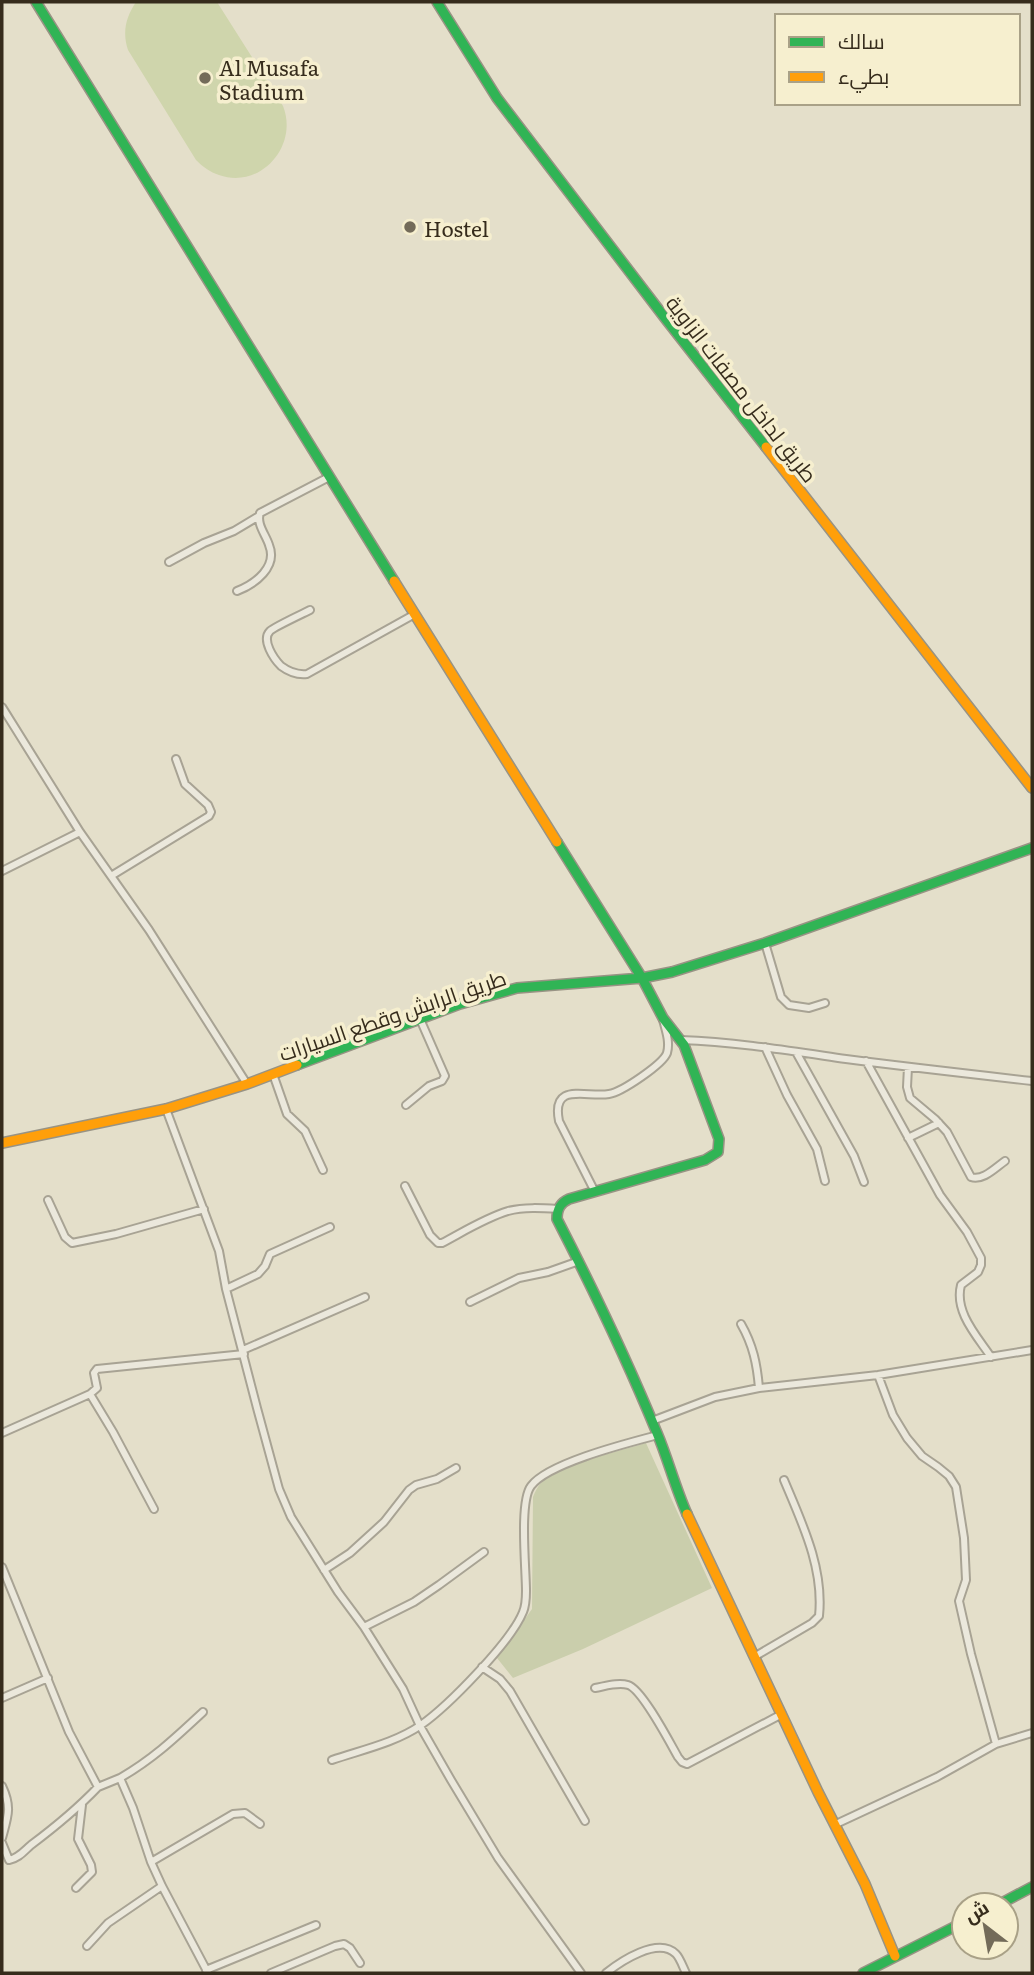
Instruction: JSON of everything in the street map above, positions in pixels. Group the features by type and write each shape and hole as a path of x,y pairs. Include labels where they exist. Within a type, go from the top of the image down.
{"street":[{"path":"36,2 642,978 663,1018 681,1040 719,1139 718,1152 705,1160 569,1199 561,1204 557,1219 606,1316 652,1421 688,1519 818,1792 865,1884 895,1956"},
{"name":"طريق لداخل مصفات الزاوية","path":"437,2 497,98 523,133 664,318 1032,788"},
{"path":"169,562 234,531 264,511 329,477"},
{"path":"237,591 261,576 271,558 271,549 259,516"},
{"path":"310,610 273,629 267,637 278,663 297,674 307,674 415,614"},
{"path":"2,707 80,832 149,930 247,1084"},
{"path":"111,876 209,816 211,812 208,805 185,784 176,759"},
{"path":"2,871 80,832"},
{"name":"طريق الرابش وقطع السيارات","path":"2,1143 166,1109 247,1084 468,1001 517,988 642,978 698,965 1032,848"},
{"path":"765,943 781,998 789,1005 809,1008 825,1003"},
{"path":"595,1192 559,1121 557,1111 560,1102 573,1093 610,1094 620,1090 662,1060 668,1050 663,1018"},
{"path":"406,1105 429,1086 442,1081 444,1076 420,1019"},
{"path":"681,1040 765,1047 1032,1081"},
{"path":"765,1047 787,1095 817,1149 825,1181"},
{"path":"796,1052 854,1156 863,1182"},
{"path":"866,1061 940,1195 967,1232 981,1258 978,1272 961,1285 960,1306 963,1315 991,1357"},
{"path":"908,1067 907,1087 910,1098 939,1123 951,1138 973,1178 980,1178 1005,1161"},
{"path":"273,1074 287,1114 305,1131 323,1170"},
{"path":"166,1109 219,1251 226,1289 279,1489 291,1517 403,1689 450,1780 498,1858 581,1973"},
{"path":"908,1138 939,1123"},
{"path":"405,1186 430,1235 438,1243 507,1211 558,1209"},
{"path":"48,1200 65,1237 72,1243 116,1234 204,1209"},
{"path":"226,1289 258,1274 270,1254 330,1227"},
{"path":"470,1302 519,1278 548,1272 579,1261"},
{"path":"2,1433 90,1394 97,1388 94,1373 97,1369 243,1352 365,1297"},
{"path":"741,1324 756,1356 759,1388"},
{"path":"652,1421 715,1397 759,1388 878,1376 1032,1350"},
{"path":"878,1376 893,1415 907,1438 922,1456 949,1476 956,1487 964,1538 966,1580 959,1601 996,1744"},
{"path":"90,1394 154,1509"},
{"path":"332,1760 389,1741 420,1726 450,1700 512,1632 525,1609 524,1503 529,1489 537,1479 554,1470 658,1435"},
{"path":"324,1570 351,1553 384,1521 409,1490 456,1468"},
{"path":"754,1657 812,1623 819,1615 815,1561 802,1521 784,1480"},
{"path":"364,1627 414,1602 484,1552"},
{"path":"2,1567 69,1732 98,1787"},
{"path":"482,1667 506,1685 585,1821"},
{"path":"2,1698 48,1678"},
{"path":"595,1688 621,1684 634,1687 678,1757 687,1764 782,1714"},
{"path":"2,1786 7,1798 8,1819 2,1840 9,1860 13,1860 82,1805 98,1787 120,1778 162,1751 203,1712"},
{"path":"836,1824 937,1777 996,1744 1032,1732"},
{"path":"120,1778 162,1886 207,1972 316,1925"},
{"path":"76,1888 92,1872 78,1839 82,1805"},
{"path":"151,1861 233,1814 245,1813 260,1824"},
{"path":"87,1946 108,1923 162,1886"},
{"path":"869,1972 950,1929"},
{"path":"271,1973 335,1945 344,1944 350,1948 360,1963"},
{"path":"606,1973 632,1954 658,1948 675,1953 686,1973"}],"green space":[{"name":"Al Musafa Stadium","path":"136,2 217,2 283,106 287,121 286,136 281,149 261,170 249,176 234,178 219,175 196,160 128,50 126,25"},
{"path":"646,1443 712,1588 583,1649 513,1678 497,1658 532,1609 533,1497 537,1488 551,1476 577,1464"}],"traffic: fast":[{"path":"36,2 394,581"},
{"path":"437,2 497,98 766,447"},
{"path":"557,842 642,978 663,1018 684,1045 719,1139 718,1152 705,1160 569,1199 561,1204 557,1215 634,1379 687,1514"},
{"path":"297,1065 460,1004 517,988 642,978 672,972 765,943 1032,848"},
{"path":"1020,1893 1032,1887"},
{"path":"863,1973 950,1929"}],"traffic: slow":[{"path":"766,447 1032,788"},
{"path":"394,581 557,842"},
{"path":"2,1143 166,1109 297,1065"},
{"path":"687,1514 818,1792 865,1884 895,1956"}],"place":[{"name":"Al Musafa Stadium","path":"205,78"},
{"name":"Hostel","path":"410,227"}]}
